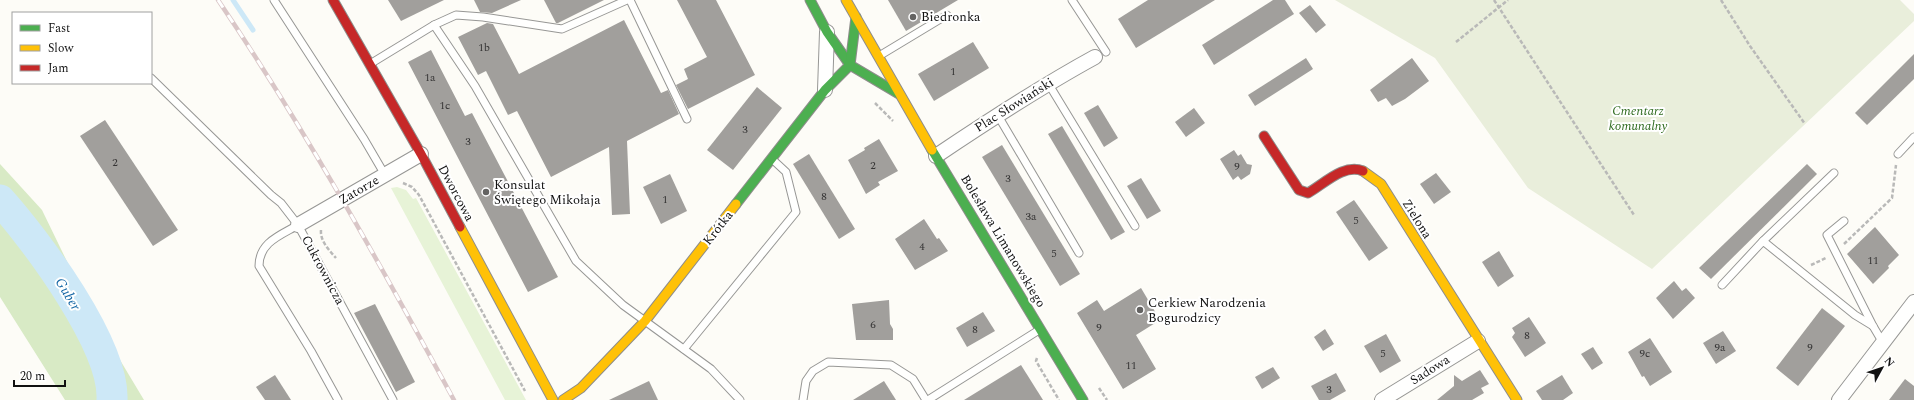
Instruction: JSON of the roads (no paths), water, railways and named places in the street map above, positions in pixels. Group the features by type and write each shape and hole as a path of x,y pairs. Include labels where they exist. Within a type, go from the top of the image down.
{"street":[{"name":"Dworcowa","path":"333,0 420,154 553,400"},
{"name":"Bolesława Limanowskiego","path":"810,0 827,32 850,65 901,95"},
{"name":"Bolesława Limanowskiego","path":"846,0 1037,332 1083,400"},
{"path":"850,65 856,16"},
{"path":"825,90 827,32"},
{"name":"Plac Słowiański","path":"936,156 997,114 1048,83 1101,54"},
{"name":"Krótka","path":"564,400 581,388 645,321 825,90 850,65"},
{"name":"Zielona","path":"1264,136 1299,190 1308,193 1341,173 1353,169 1367,173 1381,184 1516,400"},
{"name":"Zatorze","path":"298,225 420,154"},
{"path":"1839,400 1914,302"},
{"name":"Sadowa","path":"1382,400 1478,341"}],"lane":[{"path":"274,0 364,139 385,175"},
{"path":"370,64 434,25 456,15 483,17 562,29 628,0 687,119"},
{"path":"1072,0 1101,54"},
{"path":"878,56 947,15"},
{"path":"434,25 474,86 576,261 623,305 711,368 740,400"},
{"path":"152,79 271,195 276,198 298,225"},
{"path":"1048,83 1135,226"},
{"path":"997,114 1079,253"},
{"path":"1898,154 1914,137"},
{"path":"684,350 796,212 786,172 772,159"},
{"path":"1722,285 1763,241 1834,172"},
{"path":"1844,221 1827,235 1883,343"},
{"name":"Cukrownicza","path":"338,400 311,351 259,266 260,253 268,243 298,225 393,400"},
{"path":"1763,241 1855,315 1873,326"},
{"path":"803,400 806,381 813,371 828,362 891,364 913,380 927,400 1037,332"}],"waterway":[{"path":"233,0 253,30"},
{"name":"Guber","path":"0,200 33,241 71,295 101,352 110,378 112,400"}],"railway":[{"path":"218,0 281,98 341,197 454,400"}],"place":[{"name":"Biedronka","path":"913,17"},
{"name":"Konsulat Świętego Mikołaja","path":"486,192"},
{"name":"Cerkiew Narodzenia Bogurodzicy","path":"1140,310"}],"park label":[{"name":"Cmentarz komunalny","path":"1638,118"}]}
